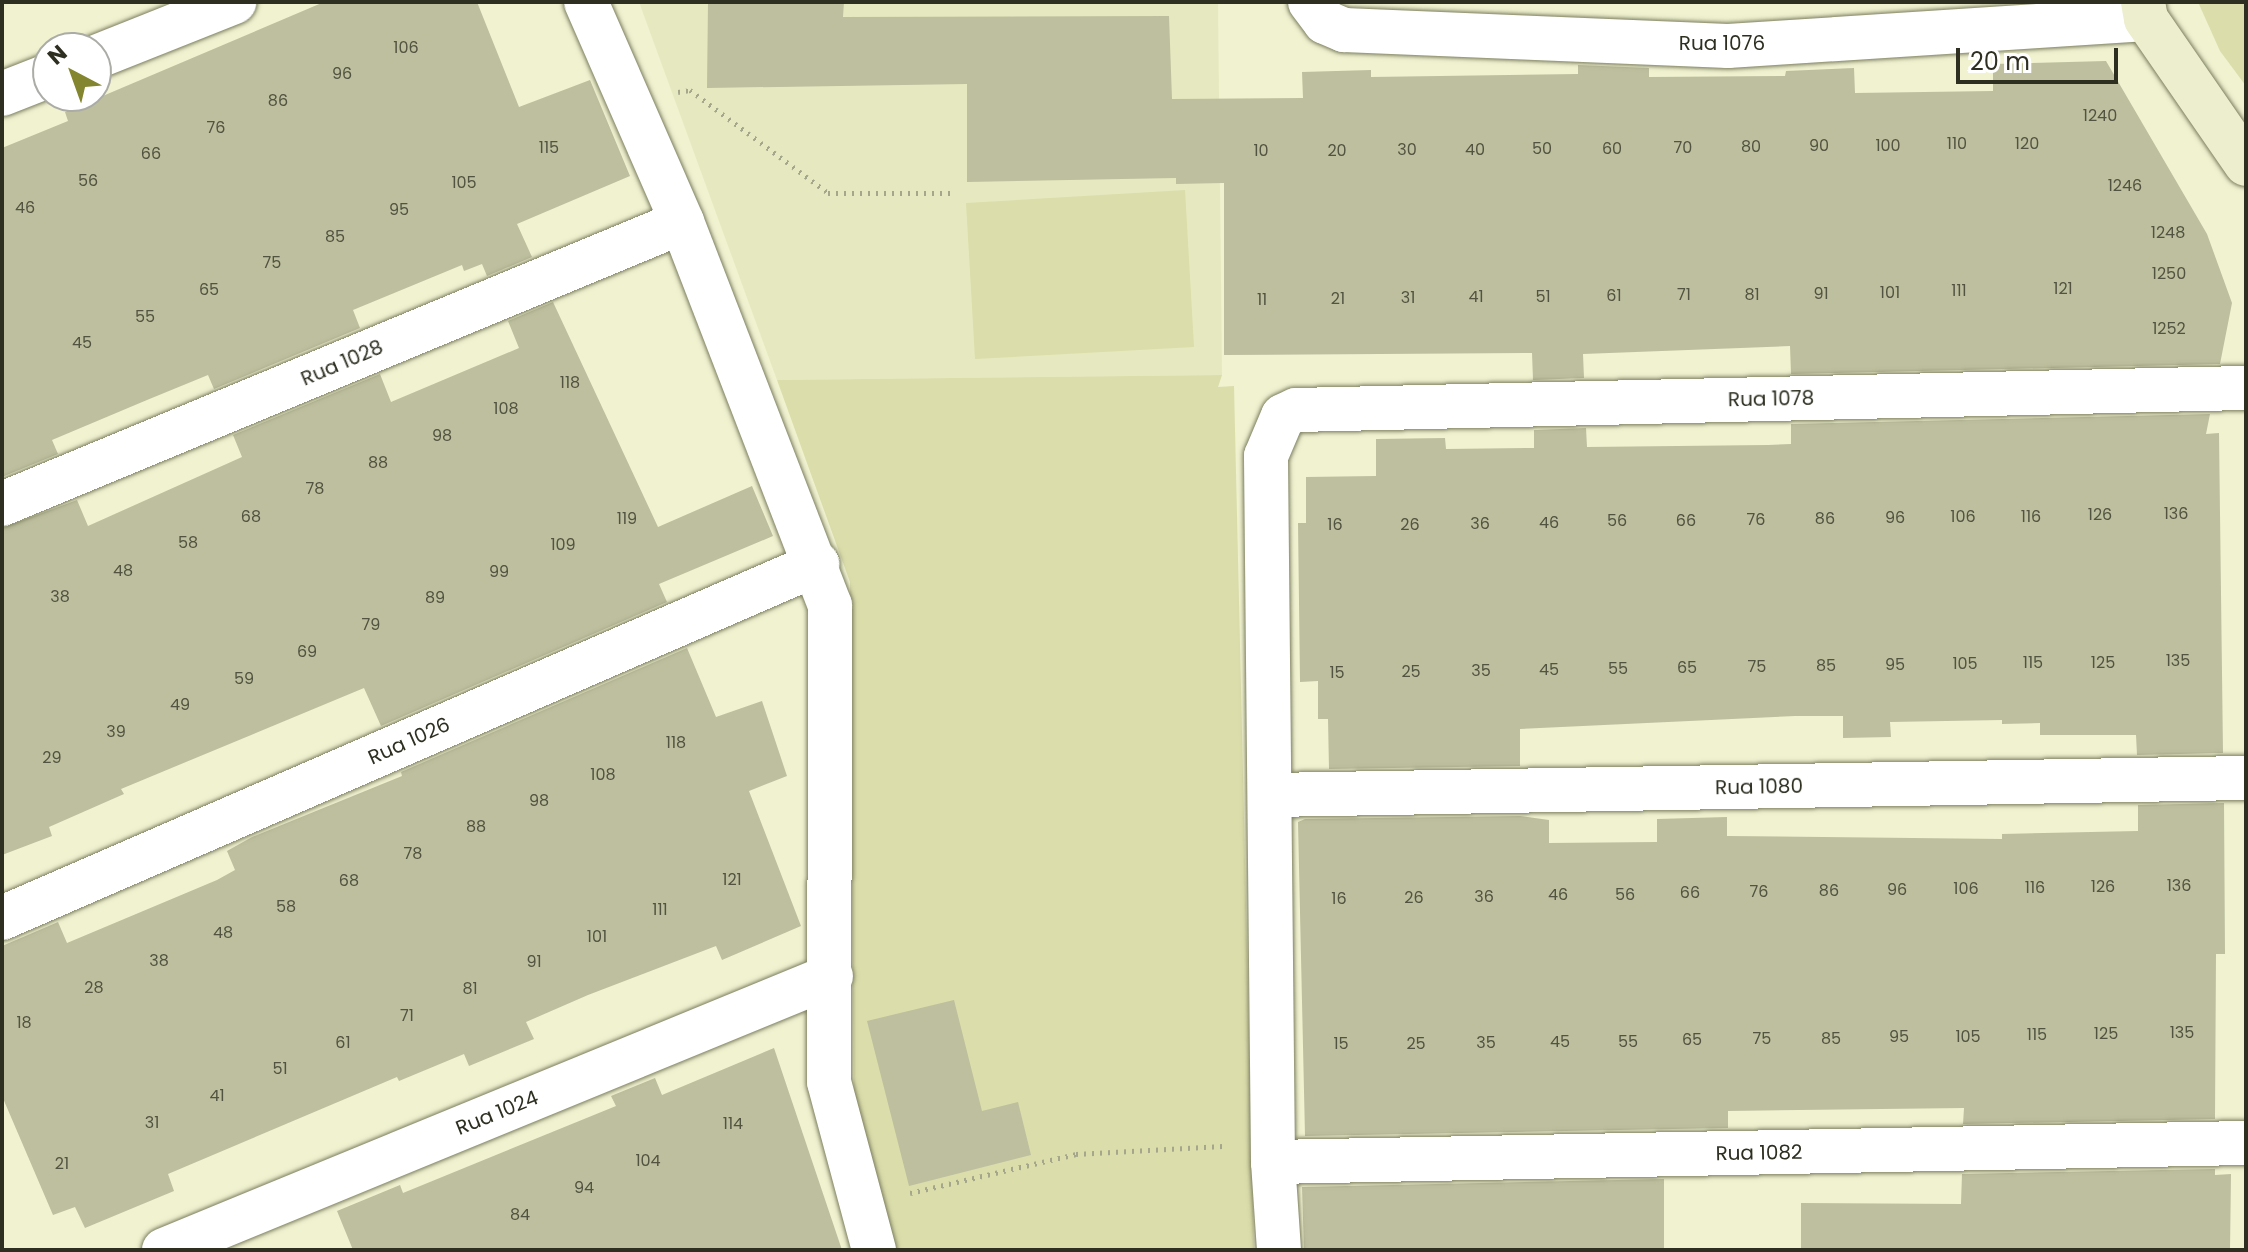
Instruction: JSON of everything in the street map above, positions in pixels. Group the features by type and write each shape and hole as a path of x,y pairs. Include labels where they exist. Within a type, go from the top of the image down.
{"street":[{"path":"112,51 234,2"},
{"path":"586,2 682,222 817,564 830,605 829,1082 874,1250"},
{"name":"Rua 1076","path":"1310,2 1325,22 1344,30 1728,46 2144,11"},
{"path":"2144,11 2246,164"},
{"path":"2,94 32,82"},
{"name":"Rua 1028","path":"2,504 682,222"},
{"name":"Rua 1078","path":"1271,795 1266,456 1274,427 1296,410 2246,388"},
{"name":"Rua 1026","path":"2,918 817,564"},
{"name":"Rua 1080","path":"1271,795 2246,778"},
{"path":"1271,795 1255,1154 1279,1250"},
{"name":"Rua 1024","path":"164,1250 831,976"},
{"name":"Rua 1082","path":"1255,1154 2246,1143"}],"path":[{"path":"630,103 690,90 828,193 951,193"},
{"path":"862,1203 1076,1154 1255,1154"}],"shaded area":[{"path":"639,2 1218,2 1222,375 777,380"},
{"path":"2198,2 2246,2 2246,86 2220,51"},
{"path":"1185,190 1194,347 975,359 966,203"},
{"path":"1222,375 1218,387 1234,386 1254,1250 888,1250 854,1112 850,582 777,380"}],"building":[{"path":"324,2 477,2 519,107 590,80 630,176 517,224 532,257 487,276 482,264 464,271 462,265 353,310 360,328 214,389 208,375 147,400 52,440 58,454 2,477 2,148 68,121 65,112 112,112 112,92"},
{"path":"708,2 844,2 843,17 1169,16 1172,99 1303,98 1302,72 1371,70 1371,77 1578,74 1578,65 1649,68 1649,77 1785,76 1786,71 1854,68 1855,93 1993,91 1993,64 2106,61 2207,234 2232,303 2220,364 1791,374 1790,346 1583,354 1584,378 1533,380 1532,353 1224,355 1224,183 1176,184 1176,178 967,182 967,84 707,88"},
{"path":"553,302 658,527 752,486 773,536 659,584 667,602 381,726 364,688 121,789 124,794 49,827 52,836 2,855 2,528 77,500 88,526 242,457 233,435 380,374 391,402 519,348 508,321"},
{"path":"2210,414 2206,434 2219,433 2223,753 2137,755 2136,735 2040,735 2040,723 2002,724 2002,720 1890,722 1891,737 1843,738 1843,716 1795,716 1520,729 1520,766 1329,769 1328,719 1318,719 1318,681 1300,682 1298,523 1306,523 1306,477 1376,476 1376,439 1445,438 1446,449 1534,448 1534,430 1586,428 1587,447 1768,445 1791,444 1791,424"},
{"path":"687,648 716,717 762,701 787,776 749,791 801,926 722,960 716,946 588,995 526,1022 534,1039 469,1066 464,1054 399,1081 397,1077 168,1174 174,1191 85,1228 75,1207 53,1215 2,1096 2,946 58,922 67,943 217,880 235,870 227,851 252,837 402,776 401,772"},
{"path":"2224,803 2225,954 2216,954 2215,1119 1963,1124 1964,1108 1728,1111 1728,1128 1305,1136 1298,822 1305,819 1520,816 1549,820 1549,843 1657,842 1657,819 1727,817 1727,836 2002,839 2002,834 2138,831 2138,805"},
{"path":"954,1000 982,1111 1018,1102 1031,1155 909,1186 867,1021"},
{"path":"774,1048 842,1250 353,1250 337,1211 400,1185 403,1193 616,1106 611,1096 655,1078 662,1095"},
{"path":"2215,1169 2215,1175 2231,1174 2230,1250 1801,1250 1801,1203 1961,1204 1962,1174"},
{"path":"1664,1179 1664,1250 1304,1250 1302,1187"}]}
